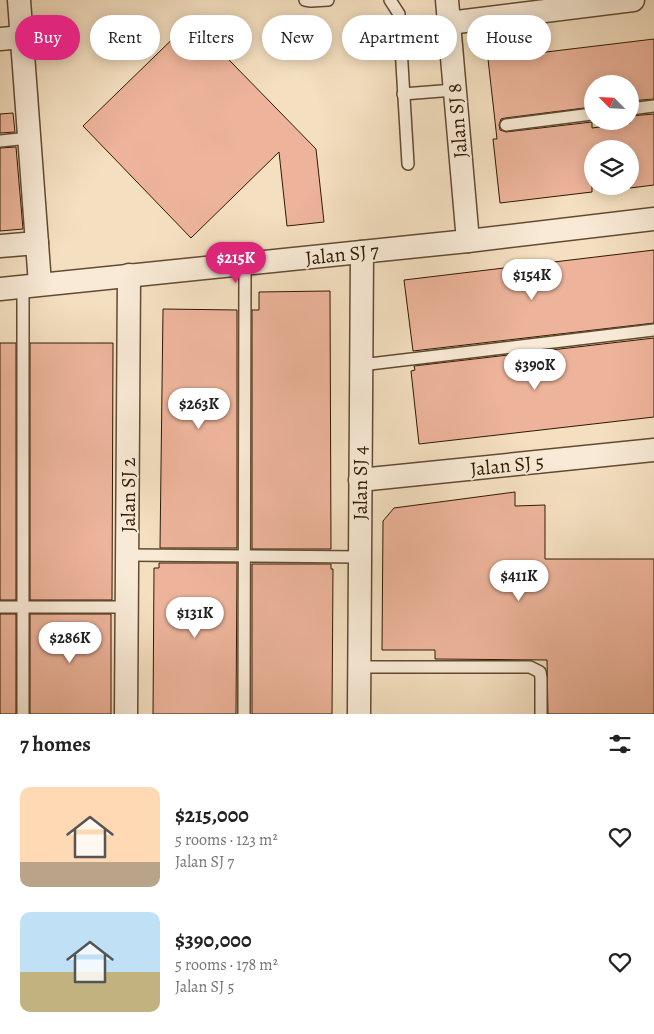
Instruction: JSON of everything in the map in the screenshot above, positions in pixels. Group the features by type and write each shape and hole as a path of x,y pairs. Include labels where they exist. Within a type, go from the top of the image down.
{"street":[{"path":"19,0 11,38 29,138 37,243 31,285"},
{"name":"Jalan SJ 8","path":"447,0 448,15"},
{"path":"457,22 633,0"},
{"name":"Jalan SJ 8","path":"452,60 468,241"},
{"name":"Jalan SJ 7","path":"0,289 468,241 654,219"},
{"path":"0,246 37,243"},
{"name":"Jalan SJ 4","path":"358,714 362,252"},
{"name":"Jalan SJ 2","path":"126,714 129,276"},
{"name":"Jalan SJ 5","path":"360,480 654,450"}],"lane":[{"path":"305,0 328,0"},
{"path":"390,0 398,14 408,164"},
{"path":"404,94 454,90"},
{"path":"639,108 654,106"},
{"path":"506,124 584,115"},
{"path":"0,141 29,138"},
{"path":"244,714 246,264"},
{"path":"23,714 31,285"},
{"path":"361,365 654,330"},
{"path":"127,555 360,557"},
{"path":"0,607 127,607"},
{"path":"359,667 530,668 540,672 541,714"}],"building":[{"path":"654,39 654,99 639,100 639,75 584,75 584,108 505,118 501,119 499,125 500,130 506,132 584,123 584,130 639,130 639,115 654,114 654,185 639,187 639,140 584,140 584,193 500,203 493,139 497,139 488,60 551,60 551,51"},
{"path":"170,41 170,60 229,60 316,149 324,222 287,226 279,152 191,238 83,126 151,60 160,60 160,51"},
{"path":"13,113 15,132 0,133 0,114"},
{"path":"16,147 23,229 0,231 0,148"},
{"path":"654,250 654,323 413,351 404,280"},
{"path":"330,291 331,549 252,549 252,310 259,310 259,292"},
{"path":"163,309 237,310 237,548 160,548"},
{"path":"654,338 654,417 419,444 411,371 415,370 414,366"},
{"path":"0,343 16,343 16,600 0,600"},
{"path":"30,343 113,343 112,600 30,600"},
{"path":"515,492 515,506 545,505 545,559 654,559 654,714 548,714 547,660 435,659 435,650 382,650 383,521 394,508"},
{"path":"159,563 237,563 236,714 153,714 154,568 159,568"},
{"path":"252,564 331,564 331,569 333,569 332,714 252,714"},
{"path":"0,614 16,614 16,714 0,714"},
{"path":"30,614 111,614 111,714 30,714"}]}
